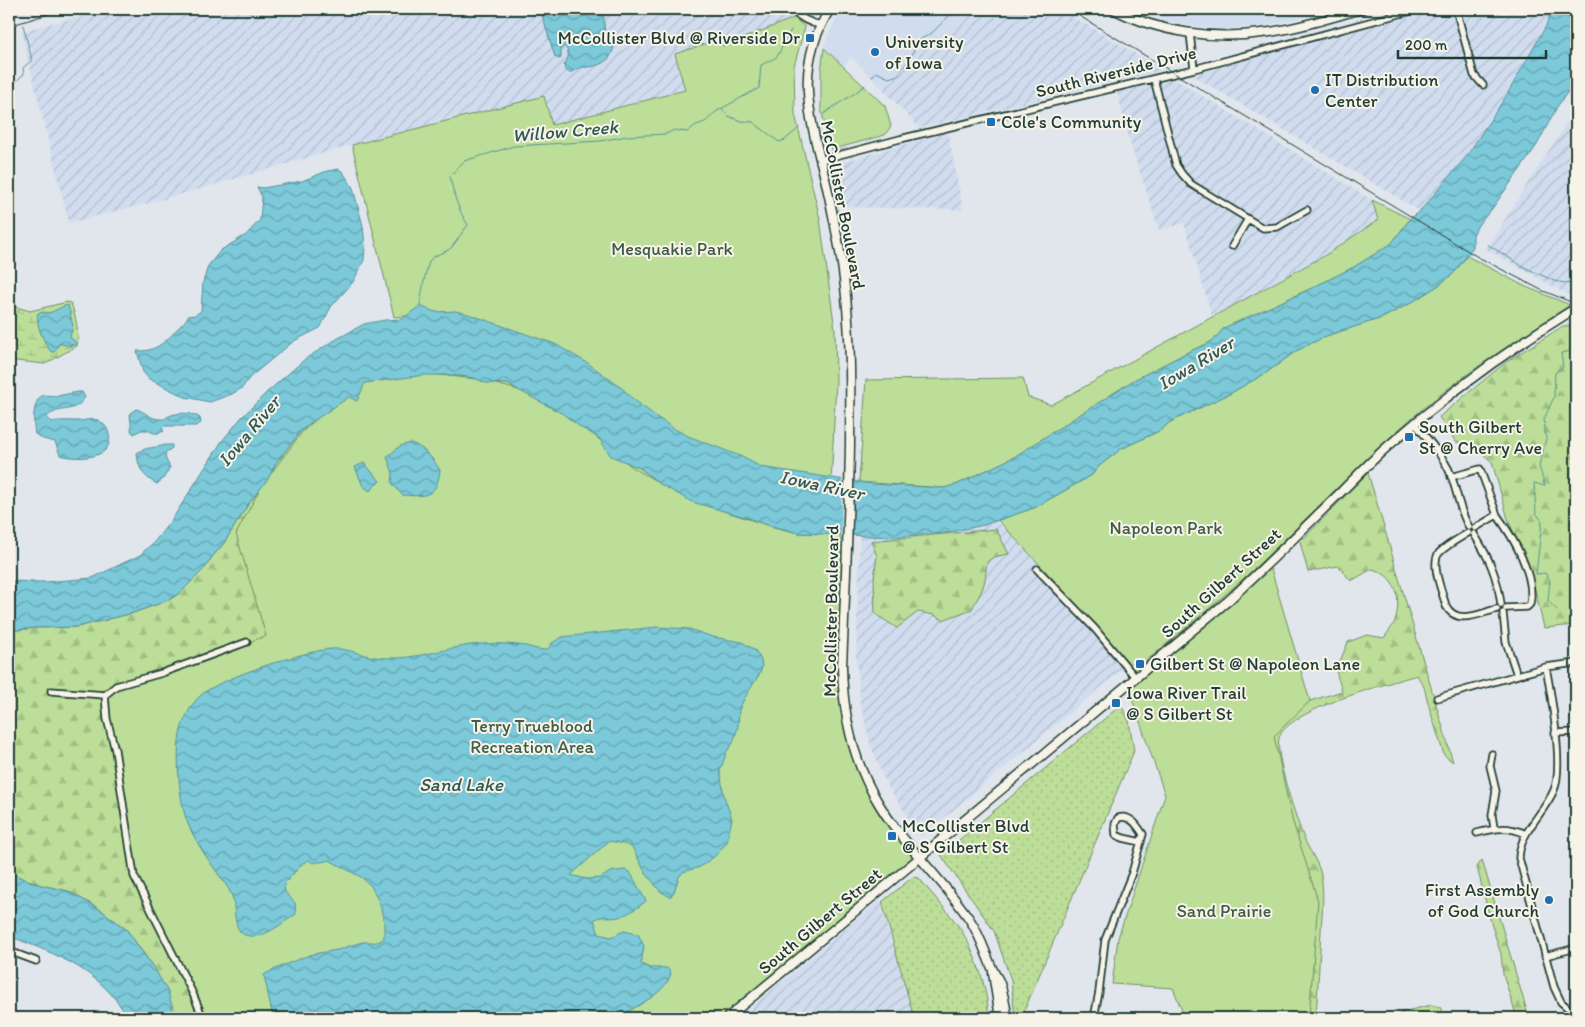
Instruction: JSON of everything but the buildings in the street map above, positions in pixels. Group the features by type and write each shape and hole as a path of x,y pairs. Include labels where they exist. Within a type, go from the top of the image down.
{"main road":[{"name":"McCollister Boulevard","path":"830,9 821,25 811,56 807,90 811,121 838,238 845,282 850,363 850,465 844,706 851,741 863,774 880,806 971,921 1000,982 1008,1018"},
{"path":"1113,9 1146,23 1190,33 1230,36 1261,34 1362,9"},
{"name":"South Gilbert Street","path":"726,1018 1250,581 1386,447 1442,400 1488,366 1576,308"},
{"name":"McCollister Boulevard","path":"992,968 1000,1018"}],"street":[{"path":"791,9 797,16 806,21 821,25"},
{"name":"South Riverside Drive","path":"820,160 1194,69 1418,9"},
{"path":"1456,9 1474,74 1483,86"},
{"path":"1190,33 1194,69"},
{"path":"1154,79 1176,165 1193,186 1263,228 1282,225 1307,210"},
{"path":"1232,246 1248,219"},
{"path":"1415,424 1437,450 1448,469 1463,517 1493,567 1499,585 1506,642 1517,675"},
{"path":"1451,477 1480,469 1497,515 1516,544 1524,561 1531,600 1528,607 1502,608 1465,618 1456,617 1446,606 1435,566 1437,558 1448,546 1497,515"},
{"path":"1037,569 1095,629 1136,678"},
{"path":"51,691 105,694 116,686 162,673 247,642"},
{"path":"1437,698 1546,667 1576,663"},
{"path":"1546,667 1551,691 1558,769 1557,782 1551,796 1520,846 1519,865 1557,995 1566,1007 1576,1015"},
{"path":"105,694 107,719 114,750 134,876 193,994 202,1018"},
{"path":"1555,733 1576,732"},
{"path":"1492,754 1490,766 1496,791 1492,815 1494,828"},
{"path":"1119,1018 1094,1017 1105,940 1132,873 1144,834 1129,818 1124,816 1118,818 1115,824 1116,835 1141,842"},
{"path":"1477,833 1494,828 1508,828 1526,834"},
{"path":"1545,956 1576,948"},
{"path":"9,951 36,961"}],"shaded area":[{"path":"110,9 785,9 794,18 723,46 720,39 685,90 552,125 544,96 352,145 172,197 69,223 21,31"},
{"name":"University of Iowa","path":"842,9 970,9 882,88 851,57 843,66 824,48 828,35"},
{"path":"970,9 1060,9 1163,70 919,128 882,88"},
{"path":"1130,9 1343,9 1264,26 1224,29 1188,26"},
{"path":"1428,9 1548,9 1550,15 1546,26 1481,136 1466,158 1420,211 1192,75"},
{"path":"1175,79 1372,200 1378,220 1324,256 1212,316 1184,223 1159,230 1131,146 1117,92"},
{"path":"1576,108 1576,291 1569,295 1486,249"},
{"path":"948,132 963,210 847,207 835,164"},
{"path":"998,520 1037,563 1033,569 1124,668 921,837 886,783 871,747 860,703 856,656 860,535 892,537 945,533 984,525"},
{"path":"880,900 914,1018 738,1018"}],"green space":[{"name":"Mesquakie Park","path":"794,18 805,27 794,66 795,114 820,219 835,330 836,381 831,485 760,471 429,314 394,317 352,145 544,96 552,125 685,90 675,54 720,39 723,46"},
{"path":"824,48 885,106 891,126 885,135 831,150 821,109 821,72"},
{"path":"1372,200 1410,219 1391,244 1354,267 1224,328 1216,338 1207,344 1134,380 1014,457 958,484 944,488 859,482 866,380 1023,378 1028,397 1051,405 1324,256 1378,220"},
{"name":"Napoleon Park","path":"1467,256 1526,287 1570,305 1482,364 1408,421 1364,461 1243,579 1134,671 1090,619 998,520 1034,508 1092,475 1098,467 1121,449 1161,430 1170,422 1231,393 1266,373 1296,351 1326,336 1382,318 1409,304 1454,273"},
{"path":"67,302 71,303 75,319 78,336 77,346 45,364 16,361 9,358 9,305 30,311"},
{"path":"1563,326 1576,326 1576,526 1573,555 1576,573 1576,625 1544,628 1531,573 1508,519 1492,462 1472,444 1456,442 1439,417 1506,362"},
{"name":"Terry Trueblood Recreation Area","path":"411,372 477,379 522,391 570,415 632,467 670,489 724,511 773,527 799,533 841,534 840,553 847,554 844,706 872,792 920,858 726,1018 204,1018 134,875 103,694 266,636 236,534 262,485 303,431 347,392 373,379"},
{"path":"425,375 452,375 474,378 486,383 507,384 563,414 599,438 611,456 640,468 660,484 692,502 764,524 225,1018 175,1018 157,973 127,930 101,910 68,891 41,885 9,873 9,631 77,627 133,613 169,600 181,592 205,568 224,543 249,503 268,479 276,463 300,432 309,424 361,394 365,382"},
{"path":"1368,473 1453,762 1444,755 1424,687 1417,675 1363,691 1319,708 1300,717 1286,728 1279,738 1280,757 1291,800 1304,838 1320,871 1322,886 1316,1018 1294,1018 1293,837 1272,730 1296,707 1342,691 1336,671 1348,642 1367,635 1384,638 1395,621 1398,604 1397,596 1392,582 1387,576 1372,569 1351,581 1338,566 1308,572 1300,542"},
{"path":"996,529 1009,554 989,560 983,587 972,609 943,620 934,615 918,612 897,628 875,614 874,578 877,556 871,541"},
{"name":"Sand Prairie","path":"1271,569 1310,701 1274,736 1292,819 1318,901 1309,1018 1185,1018 1173,988 1112,984 1118,938 1165,795 1129,690"},
{"path":"1121,705 1129,721 1134,751 1022,1016 1015,1017 1011,980 994,931 941,855"},
{"path":"1482,860 1529,1018 1517,1018 1503,974 1501,954 1477,867"},
{"path":"913,877 919,878 963,933 981,974 989,1018 914,1018 882,902"},
{"path":"1431,1005 1440,1007 1446,1018 1395,1018 1402,1012"}],"water":[{"path":"540,9 603,9 605,36 611,38 613,44 611,54 604,62 594,66 582,67 569,73 564,65 568,58 565,46 561,48 561,58 555,57"},
{"name":"Iowa River","path":"1552,9 1576,9 1576,68 1569,90 1557,107 1537,145 1491,210 1478,225 1473,235 1473,247 1454,273 1409,304 1382,318 1326,336 1296,351 1266,373 1231,393 1170,422 1161,430 1121,449 1098,467 1092,475 1034,508 984,525 945,533 892,537 799,533 692,502 660,484 640,468 611,456 599,438 563,414 507,384 486,383 474,378 452,375 425,375 365,383 357,401 349,397 309,424 300,432 276,463 268,479 249,503 224,543 205,568 181,592 169,600 133,613 77,627 9,631 9,581 45,582 92,578 140,555 155,541 173,518 222,441 241,418 265,394 305,359 335,340 364,324 402,319 420,306 435,312 456,311 471,315 555,344 589,364 673,428 688,436 740,456 761,467 872,484 944,488 958,484 1014,457 1134,380 1207,344 1216,338 1224,328 1354,267 1391,244 1410,219 1420,211 1466,157 1506,96 1546,26"},
{"path":"339,169 353,188 363,226 364,260 353,282 331,307 320,328 294,341 250,377 242,388 210,402 185,397 149,379 143,372 137,351 149,350 165,342 188,316 195,315 201,311 203,282 208,266 221,250 246,235 260,220 262,197 257,187 263,188 302,181 327,171"},
{"path":"68,305 73,326 70,337 77,343 71,346 59,344 54,352 51,352 39,328 38,313 49,313"},
{"path":"82,392 85,397 81,403 72,408 52,413 47,417 50,421 55,422 93,419 101,422 107,429 110,441 102,453 94,456 67,457 60,455 55,442 43,439 35,434 35,408 42,395 57,396"},
{"path":"136,409 158,419 185,413 197,416 200,418 201,423 196,426 164,426 162,428 164,431 159,433 141,430 134,434 131,431 130,413"},
{"path":"411,443 424,451 440,470 436,486 424,495 402,495 392,483 393,473 387,457 400,446"},
{"path":"165,445 172,445 172,448 165,453 170,467 163,479 157,484 142,472 137,453"},
{"path":"364,463 380,481 370,491 363,486 355,467"},
{"name":"Sand Lake","path":"657,627 689,629 713,637 742,642 755,650 761,660 762,667 739,710 738,727 720,771 724,796 732,819 727,842 715,856 700,867 683,872 670,897 660,891 645,872 632,847 625,844 609,841 571,875 586,879 601,878 610,872 624,870 630,872 646,901 633,911 621,916 615,918 601,917 594,920 599,934 611,937 624,931 638,934 644,946 641,964 650,968 667,968 671,973 663,988 620,1018 273,1018 264,975 310,955 337,950 363,942 381,940 384,938 384,922 380,904 371,886 361,877 329,860 313,863 309,860 303,863 284,884 285,892 295,903 296,914 266,933 252,936 241,932 236,922 230,891 194,836 182,804 178,764 179,739 186,716 198,698 211,688 244,673 304,654 332,649 341,649 384,658 420,655 481,644 526,646 545,650 562,637"},
{"path":"9,873 41,885 68,891 101,910 127,930 168,992 175,1018 128,1018 117,1001 105,988 77,966 9,936"}],"pier":[{"path":"842,477 854,478 853,537 841,537"}],"waterway":[{"path":"872,77 876,72 889,78 898,75 921,39 932,33 959,9"},
{"path":"9,111 16,94 12,85 24,74 23,68 32,60 23,25"},
{"name":"Willow Creek","path":"420,306 430,260 451,248 468,225 456,201 450,176 464,161 514,146 600,141 627,136 666,134 674,130 687,132 696,125 705,122 717,111 759,88 761,65 777,57 791,30"},
{"path":"824,114 865,85"},
{"path":"721,109 728,116 741,121 753,122 779,142 785,140 799,128"},
{"path":"9,115 9,121"},
{"path":"9,178 12,179 12,194 9,195"},
{"path":"1487,244 1522,266 1554,281 1576,285"},
{"path":"1557,610 1548,601 1550,580 1545,573 1536,574 1542,521 1536,513 1534,483 1545,486 1539,466 1546,439 1544,419 1554,397 1555,373 1563,367 1561,353 1576,350"}],"railway":[{"path":"9,26 65,9"},
{"path":"1068,9 1478,257 1541,290 1576,304"}],"place":[{"name":"McCollister Blvd @ Riverside Dr","path":"810,38"},
{"name":"University of Iowa","path":"875,52"},
{"name":"IT Distribution Center","path":"1315,90"},
{"name":"Cole's Community","path":"991,122"},
{"name":"South Gilbert St @ Cherry Ave","path":"1409,437"},
{"name":"Gilbert St @ Napoleon Lane","path":"1140,664"},
{"name":"Iowa River Trail @ S Gilbert St","path":"1116,703"},
{"name":"McCollister Blvd @ S Gilbert St","path":"892,836"},
{"name":"First Assembly of God Church","path":"1549,900"}]}
